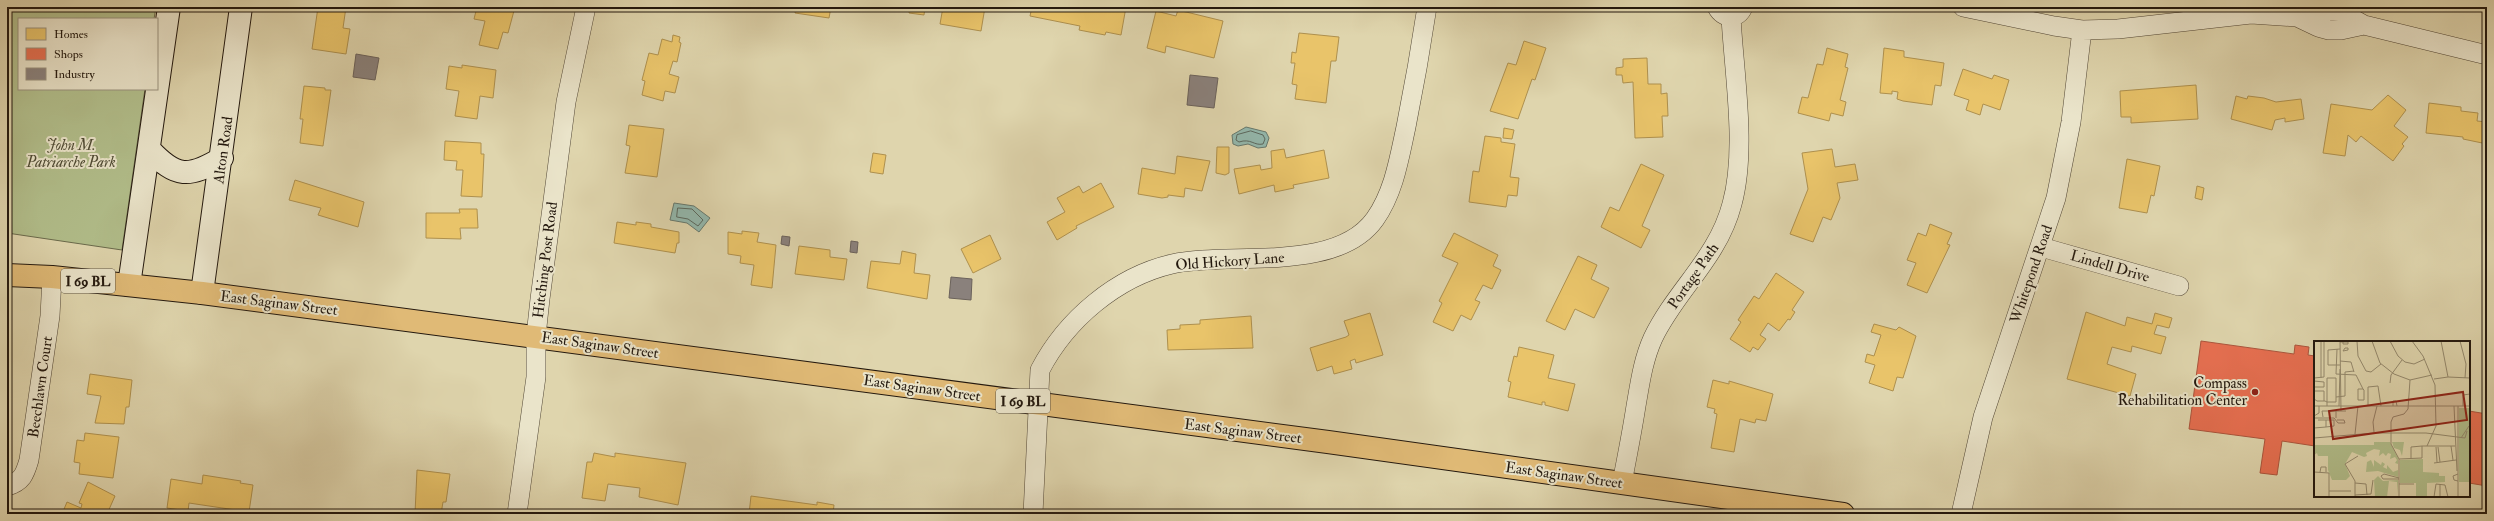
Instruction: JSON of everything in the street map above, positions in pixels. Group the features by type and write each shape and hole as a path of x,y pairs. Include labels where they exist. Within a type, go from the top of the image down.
{"main road":[{"name":"East Saginaw Street","path":"7,270 49,277"},
{"name":"East Saginaw Street","path":"7,275 49,277 202,293 536,336 1039,403 1843,514"}],"street":[{"path":"158,90 169,7"},
{"name":"Alton Road","path":"202,293 222,158 241,7"},
{"name":"Hitching Post Road","path":"517,514 536,377 536,336 566,102 586,7"},
{"name":"Old Hickory Lane","path":"1033,514 1040,370 1049,354 1091,306 1120,285 1147,272 1173,264 1310,255 1352,240 1374,220 1387,198 1397,168 1415,84 1427,7"},
{"path":"1963,7 2054,26 2082,30 2118,29 2250,14 2297,17 2307,12 2329,10 2348,14 2364,25 2487,55"},
{"name":"Portage Path","path":"1622,483 1643,365 1653,339 1668,312 1711,254 1724,229 1733,203 1738,168 1738,120 1730,10"},
{"name":"Whitepond Road","path":"1961,514 1983,417 2041,247 2056,198 2071,122 2082,30"},
{"path":"129,285 158,90"},
{"path":"150,150 165,166 180,172 205,168 222,158"},
{"name":"Lindell Drive","path":"2041,247 2179,286"},
{"name":"Beechlawn Court","path":"7,486 16,484 25,476 29,460 50,316 49,277"}],"green space":[{"name":"John M. Patriarche Park","path":"7,7 156,7 154,18 18,18 18,90 145,90 122,250 7,233"}],"water":[{"path":"1246,127 1266,132 1269,138 1266,147 1258,148 1248,144 1238,146 1233,144 1232,135"},
{"path":"674,203 694,206 710,218 699,232 687,223 670,220"}],"building: Homes":[{"path":"318,7 346,7 343,28 350,29 346,54 312,49"},
{"path":"477,7 515,7 508,33 503,32 498,49 479,45 485,21 474,19"},
{"path":"793,7 831,7 829,18 795,13 796,8"},
{"path":"910,7 925,7 924,15 909,13"},
{"path":"943,7 985,7 981,31 940,24"},
{"path":"1032,7 1126,7 1121,35 1106,32 1105,35 1079,30 1080,26 1030,16"},
{"path":"1178,10 1223,21 1214,58 1166,46 1165,53 1147,48 1156,11 1176,16"},
{"path":"1299,33 1339,37 1336,61 1331,61 1326,103 1295,99 1297,85 1292,84 1295,63 1291,63 1292,52 1296,53"},
{"path":"673,35 680,37 679,42 681,43 677,62 673,61 669,74 679,77 675,93 665,91 663,101 642,95 645,81 642,80 649,53 658,55 662,39 672,42"},
{"path":"1524,41 1546,48 1535,80 1532,79 1518,119 1490,111 1508,63 1516,65"},
{"path":"1827,48 1848,54 1845,67 1848,68 1840,100 1846,102 1843,116 1831,113 1829,121 1798,113 1802,97 1808,98 1817,64 1823,65"},
{"path":"1884,48 1904,51 1904,57 1944,63 1941,86 1935,85 1932,105 1897,99 1898,92 1892,91 1892,94 1880,93"},
{"path":"1647,58 1648,84 1661,84 1661,94 1667,93 1668,116 1662,116 1663,137 1635,138 1633,82 1623,83 1622,75 1616,75 1616,68 1623,67 1623,59"},
{"path":"462,65 496,70 493,98 480,96 477,119 455,116 459,91 446,89 449,66 462,68"},
{"path":"1963,69 1992,79 1994,75 2009,80 2000,110 1983,104 1980,115 1966,110 1969,100 1954,95"},
{"path":"2196,85 2198,119 2131,123 2131,117 2121,117 2120,91"},
{"path":"304,86 331,90 323,146 300,143 303,119 300,119"},
{"path":"2388,95 2406,110 2394,126 2408,137 2402,144 2404,146 2393,161 2361,136 2356,142 2348,135 2345,156 2323,153 2331,104 2372,110"},
{"path":"2236,96 2247,99 2248,96 2264,98 2276,102 2301,99 2304,119 2285,122 2285,118 2275,120 2272,130 2231,119"},
{"path":"2429,103 2461,107 2461,111 2478,113 2477,121 2487,122 2487,144 2463,139 2463,137 2426,133"},
{"path":"629,125 664,129 657,177 625,173 630,146 626,145"},
{"path":"1504,128 1514,130 1512,139 1503,138"},
{"path":"1485,136 1501,138 1501,142 1515,144 1510,177 1519,178 1517,196 1508,195 1506,207 1469,202 1473,171 1479,172"},
{"path":"445,141 481,143 481,154 484,154 482,197 461,196 463,170 456,170 457,161 444,160"},
{"path":"1217,147 1229,147 1229,173 1225,175 1216,173"},
{"path":"1284,149 1286,158 1324,150 1329,178 1293,185 1294,188 1275,192 1274,185 1239,194 1234,169 1260,165 1261,170 1272,168 1271,151"},
{"path":"1832,149 1835,167 1855,164 1858,180 1837,183 1840,198 1831,220 1823,217 1813,242 1790,234 1808,189 1802,153"},
{"path":"873,153 886,155 883,174 870,172"},
{"path":"1177,156 1210,161 1202,191 1185,188 1184,197 1168,195 1168,197 1162,198 1138,194 1142,168 1175,174"},
{"path":"2127,159 2160,166 2154,196 2151,195 2147,213 2119,208"},
{"path":"1641,164 1664,175 1642,226 1650,230 1641,248 1601,227 1610,207 1619,211"},
{"path":"295,180 364,202 358,227 318,215 321,208 289,200"},
{"path":"1101,183 1114,207 1076,226 1077,228 1057,240 1047,222 1065,212 1057,198 1079,186 1083,193"},
{"path":"2197,186 2204,188 2202,200 2195,198"},
{"path":"459,209 477,209 478,228 460,228 461,239 426,238 426,213 460,213"},
{"path":"617,222 636,225 636,222 651,224 651,227 679,232 679,243 677,243 675,253 614,243"},
{"path":"1930,224 1952,233 1947,244 1950,245 1927,293 1907,285 1916,263 1907,260 1918,233 1926,236"},
{"path":"742,231 759,233 757,242 776,245 772,288 751,285 754,265 740,263 741,256 728,254 728,232 742,234"},
{"path":"1454,233 1498,255 1493,266 1501,270 1492,289 1483,285 1475,300 1480,302 1471,320 1461,315 1453,331 1433,322 1442,303 1439,301 1458,263 1442,256"},
{"path":"990,235 1001,259 973,273 961,249"},
{"path":"799,246 830,250 830,257 847,259 844,280 795,274"},
{"path":"902,251 916,254 914,273 930,275 927,299 867,288 871,261 900,264"},
{"path":"1578,256 1597,265 1591,279 1609,288 1594,318 1575,309 1565,330 1546,321"},
{"path":"1776,273 1804,292 1792,310 1795,312 1790,320 1788,319 1779,331 1768,323 1760,335 1766,339 1758,350 1753,347 1750,352 1730,339 1741,322 1738,320 1754,296 1759,299"},
{"path":"2086,312 2125,326 2127,317 2152,324 2155,313 2172,318 2169,328 2157,325 2154,334 2166,337 2161,354 2132,346 2131,352 2112,347 2107,364 2136,374 2130,396 2067,379"},
{"path":"1370,313 1383,355 1356,363 1355,359 1350,361 1352,369 1334,374 1332,366 1317,371 1310,348 1346,337 1349,335 1344,321"},
{"path":"1251,316 1253,348 1168,350 1167,330 1180,329 1180,325 1200,324 1200,320"},
{"path":"1874,324 1896,330 1899,327 1916,336 1903,378 1897,377 1893,391 1869,383 1875,365 1865,362 1867,354 1874,356 1881,335 1871,332"},
{"path":"1519,347 1554,355 1548,378 1575,384 1568,411 1545,405 1545,402 1542,402 1542,405 1508,397 1511,382 1508,381 1514,356 1517,357"},
{"path":"90,374 132,380 129,407 126,407 124,424 95,423 101,396 87,394"},
{"path":"1713,380 1729,384 1729,381 1773,394 1766,421 1756,419 1755,423 1740,419 1734,452 1711,448 1717,414 1714,413 1715,409 1707,407"},
{"path":"85,433 119,437 113,478 79,474 80,463 74,462 77,440 84,441"},
{"path":"594,453 615,457 615,453 686,463 678,505 639,497 640,488 608,484 605,501 582,498 587,462 592,462"},
{"path":"417,470 450,474 446,502 443,502 441,514 415,514"},
{"path":"203,475 241,481 240,483 253,485 249,512 189,503 188,511 167,508 171,479 202,484"},
{"path":"88,482 115,496 107,514 62,514 67,502 81,508 82,504 79,503"},
{"path":"751,496 817,505 817,502 834,505 833,514 749,514"}],"building: Shops":[{"name":"Compass Rehabilitation Center","path":"2201,341 2294,354 2295,345 2309,347 2308,355 2314,356 2314,446 2282,441 2277,475 2260,473 2265,439 2189,429"},
{"path":"2470,411 2487,414 2487,486 2470,483"}],"building: Industry":[{"path":"989,7 1011,7 990,11"},
{"path":"356,54 379,58 375,80 353,77"},
{"path":"1190,75 1218,78 1214,108 1187,105"},
{"path":"782,236 790,237 789,246 781,244"},
{"path":"851,241 858,242 857,253 850,252"},
{"path":"951,277 972,279 971,300 949,298"}],"place":[{"name":"Compass Rehabilitation Center","path":"2255,392"}]}
